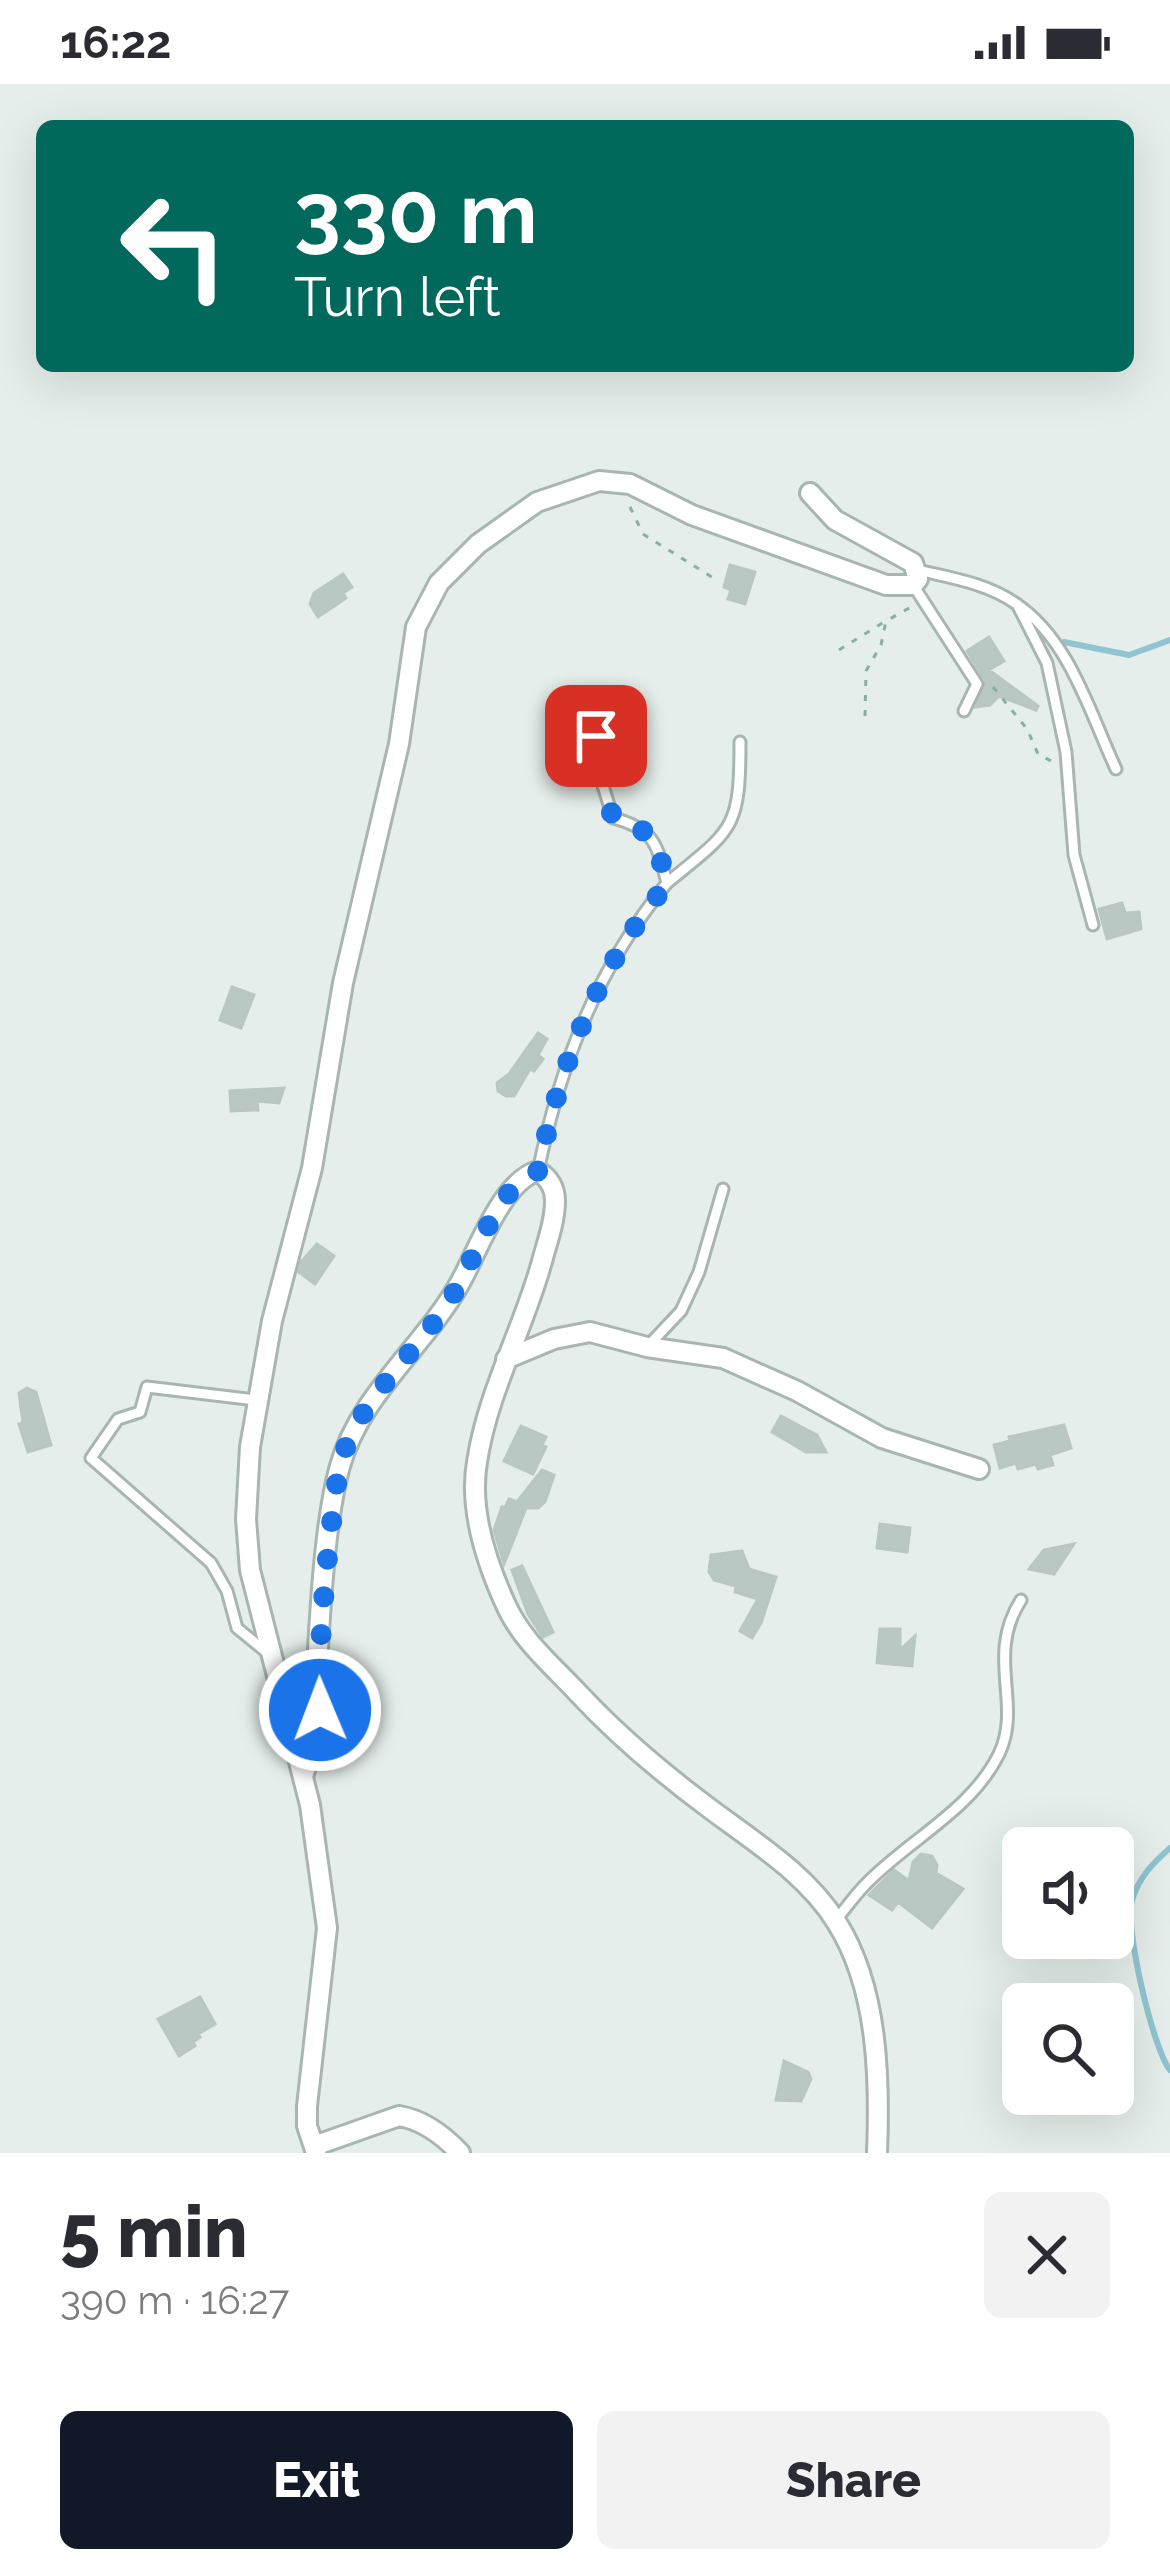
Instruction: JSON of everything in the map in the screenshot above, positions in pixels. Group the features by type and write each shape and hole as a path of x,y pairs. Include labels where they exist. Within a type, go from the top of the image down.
{"street":[{"path":"460,2153 439,2133 399,2116 315,2150 307,2106 327,1928 303,1776 250,1570 246,1519 256,1400 312,1168 343,983 399,744 416,627 427,601 478,544 537,502 599,481 619,483 886,586 918,585 906,558 835,520 811,493"},
{"path":"303,1776 315,1744 320,1710 322,1598 339,1468 350,1438 442,1313 500,1205 519,1180 538,1171 555,1196 552,1224 525,1318 506,1359 484,1429 475,1491 485,1552 510,1615 529,1642 620,1736 755,1840 836,1920 862,1977 868,2006 879,2111 877,2153"},
{"path":"506,1359 569,1334 590,1333 737,1363 882,1438 979,1469"}],"lane":[{"path":"964,711 977,684 918,585 976,584 1017,604 1059,647 1116,769"},
{"path":"1017,604 1047,663 1067,771 1074,856 1093,926"},
{"path":"587,719 596,736 601,779 613,818 633,823 656,842 667,884"},
{"path":"538,1171 551,1109 585,1013 611,960 667,884 734,822 740,742"},
{"path":"647,1347 681,1311 699,1272 723,1189"},
{"path":"256,1400 147,1387 140,1412 118,1419 91,1458 212,1563 227,1591 237,1628 274,1659"},
{"path":"836,1920 866,1883 953,1810 1000,1752 1006,1714 1004,1632 1021,1600"}],"path":[{"path":"619,483 643,535 715,579"},
{"path":"839,650 886,621 918,585"},
{"path":"865,716 866,671 881,644 886,621"},
{"path":"977,684 990,681 1027,729 1038,754 1067,771"}],"building":[{"path":"730,565 755,572 745,604 728,599 731,590 724,587"},
{"path":"343,574 352,587 343,593 346,598 318,617 310,604 314,593"},
{"path":"989,637 1004,661 989,670 1038,706 1036,710 999,696 990,705 976,707 986,682 967,651"},
{"path":"1122,903 1125,913 1139,912 1141,929 1107,939 1099,909"},
{"path":"232,987 254,995 241,1028 220,1020"},
{"path":"538,1033 547,1039 538,1055 543,1059 534,1071 530,1069 514,1096 506,1096 498,1091 497,1083"},
{"path":"284,1088 279,1103 257,1101 258,1110 231,1111 230,1091"},
{"path":"317,1244 334,1256 315,1284 299,1272 301,1262"},
{"path":"27,1388 36,1392 51,1445 28,1452 19,1424 23,1423 19,1393"},
{"path":"781,1416 817,1435 826,1452 806,1452 772,1432"},
{"path":"1064,1425 1071,1448 1050,1455 1053,1465 1018,1469 1016,1463 1000,1468 994,1445"},
{"path":"521,1426 546,1437 533,1474 504,1461"},
{"path":"542,1470 554,1475 545,1502 538,1508 526,1508 504,1564 494,1530 502,1507 509,1499 517,1502"},
{"path":"880,1524 910,1528 907,1552 877,1548"},
{"path":"1074,1544 1054,1574 1029,1569 1044,1550"},
{"path":"742,1551 749,1569 776,1577 752,1638 740,1631 758,1599 735,1592 736,1586 714,1580 709,1572 711,1555"},
{"path":"522,1566 553,1632 543,1637 528,1614 512,1570"},
{"path":"880,1629 900,1629 900,1650 915,1636 912,1666 877,1663"},
{"path":"921,1854 932,1856 936,1873 963,1889 932,1928 898,1902 892,1910 869,1895 894,1870 909,1881 913,1862"},
{"path":"200,1997 215,2024 198,2034 195,2046 179,2056 158,2019"},
{"path":"784,2061 808,2072 811,2079 801,2101 776,2100"}],"waterway":[{"path":"1064,642 1129,655 1170,640"},
{"path":"1170,1848 1138,1884 1131,1914 1148,2014 1170,2070"}],"route":[{"path":"320,1710 322,1598 339,1468 350,1438 442,1313 500,1205 519,1180 538,1171 551,1109 585,1013 611,960 667,884 656,842 633,823 613,818 601,779 596,736"}]}
